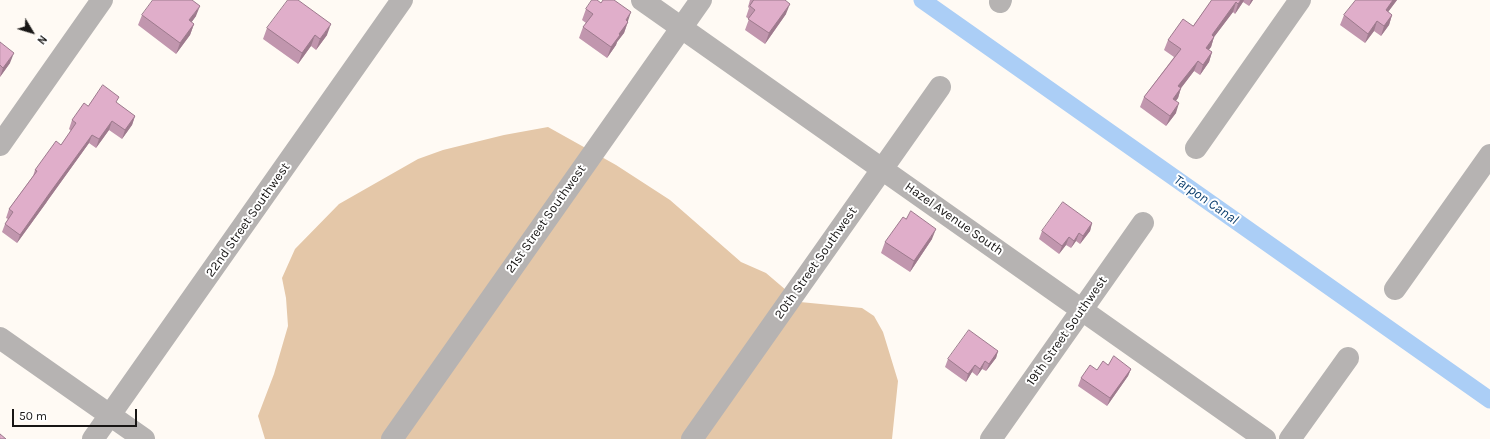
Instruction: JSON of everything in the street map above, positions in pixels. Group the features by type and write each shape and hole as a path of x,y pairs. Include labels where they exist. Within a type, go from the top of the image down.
{"street":[{"path":"0,145 102,0"},
{"name":"22nd Street Southwest","path":"93,439 402,0"},
{"name":"Hazel Avenue South","path":"642,0 1265,439"},
{"name":"21st Street Southwest","path":"392,439 701,0"},
{"path":"1196,148 1300,0"},
{"name":"20th Street Southwest","path":"692,439 940,87"},
{"path":"1395,289 1490,155"},
{"name":"19th Street Southwest","path":"991,439 1143,223"},
{"path":"0,338 144,439"},
{"path":"1290,439 1348,358"}],"shaded area":[{"path":"548,127 616,165 670,200 741,262 766,273 800,302 862,308 874,316 883,332 898,381 892,439 265,439 258,416 274,374 288,326 286,298 282,278 295,249 339,204 418,159 443,150 504,135"}],"building":[{"path":"153,0 192,0 200,6 189,20 194,24 180,43 142,15"},
{"path":"288,0 298,0 331,24 320,39 315,35 302,53 267,28"},
{"path":"592,0 597,0 601,3 603,0 614,0 631,12 626,20 628,22 611,47 583,27 593,14 586,9"},
{"path":"754,0 785,0 790,4 769,33 748,19 755,10 750,6"},
{"path":"1212,0 1241,0 1238,4 1236,2 1212,35 1214,37 1206,48 1212,52 1203,65 1198,61 1178,86 1181,88 1173,99 1179,103 1170,116 1144,97 1181,49 1168,40 1183,19 1193,26"},
{"path":"1356,0 1393,0 1386,10 1392,15 1384,26 1377,21 1368,34 1344,15"},
{"path":"0,42 14,53 3,68 0,65"},
{"path":"103,85 119,97 116,102 135,116 125,130 112,121 99,139 92,135 20,235 5,224 13,212 9,209 37,171 35,170 56,141 61,145 76,123 72,120 84,103 88,106"},
{"path":"1063,202 1092,223 1083,236 1079,233 1074,241 1069,237 1062,246 1042,231"},
{"path":"911,211 936,229 914,261 885,242 903,217 906,219"},
{"path":"969,330 998,351 989,364 985,361 980,369 975,365 968,374 948,359"},
{"path":"1114,356 1131,369 1110,398 1081,378 1090,365 1097,370 1103,361 1108,365"},
{"path":"0,434 6,439 0,439"}],"waterway":[{"name":"Tarpon Canal","path":"922,0 1490,400"}]}
